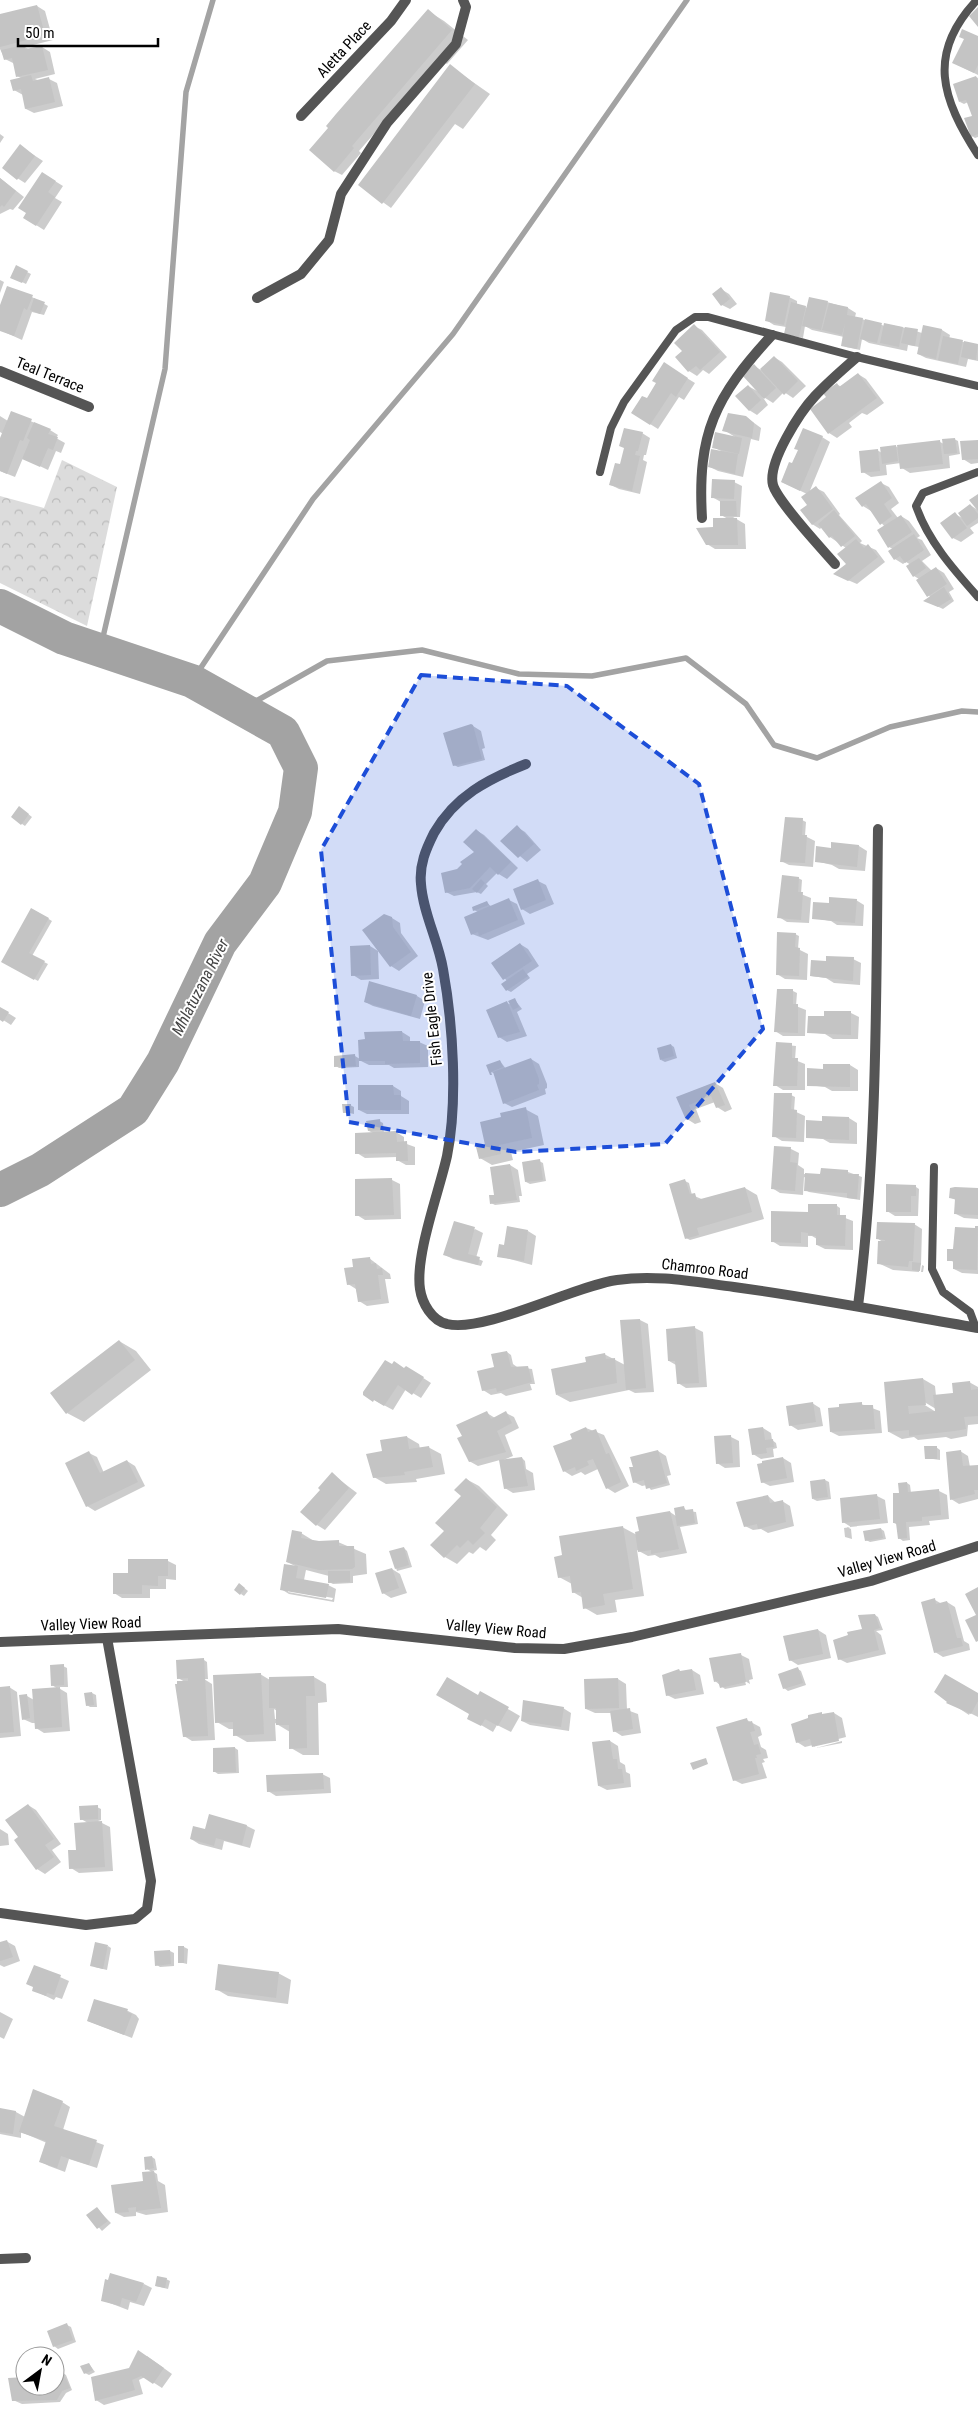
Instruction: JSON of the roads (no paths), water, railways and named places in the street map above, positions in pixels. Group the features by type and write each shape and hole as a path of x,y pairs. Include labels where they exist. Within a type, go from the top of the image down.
{"street":[{"name":"Aletta Place","path":"301,116 390,21 406,0"},
{"path":"257,298 301,274 329,240 341,194 387,123 456,44 466,7 463,0"},
{"path":"702,518 700,484 702,457 710,425 726,393 772,335"},
{"path":"835,564 783,502 773,486 773,474 784,445 813,398 857,357"},
{"name":"Teal Terrace","path":"0,371 89,407"},
{"name":"Fish Eagle Drive","path":"434,1318 425,1304 420,1288 422,1255 447,1155 454,1094 444,970 421,884 421,864 432,838 455,804 471,791 496,776 526,764"},
{"path":"858,1306 867,1235 875,1037 878,829"},
{"name":"Chamroo Road","path":"434,1318 449,1325 461,1325 492,1319 602,1283 645,1277 668,1278 804,1296 977,1328"},
{"name":"Valley View Road","path":"0,1642 338,1629 515,1648 564,1649 632,1637 871,1581 978,1546"},
{"path":"0,1913 86,1925 135,1919 147,1909 151,1881 107,1638"},
{"path":"0,2259 26,2258"}],"lane":[{"path":"977,0 967,11 950,39 944,57 947,96 958,124 978,155"},
{"path":"600,472 604,448 611,428 624,402 664,345 686,321 695,317 708,317 857,357 978,386"},
{"path":"978,472 923,492 916,506 946,559 978,597"},
{"path":"934,1167 932,1269 943,1292 970,1312 977,1328"}],"waterway":[{"path":"100,650 165,369 186,92 213,0"},
{"path":"192,681 313,499 453,334 687,0"},
{"name":"Mhlatuzana River","path":"0,606 64,638 192,681 283,732 301,768 295,812 265,883 220,943 163,1062 133,1110 40,1170 0,1190"},
{"path":"242,709 327,661 422,650 519,674 592,676 686,658 746,704 774,745 817,758 890,727 962,711 978,712"}]}
